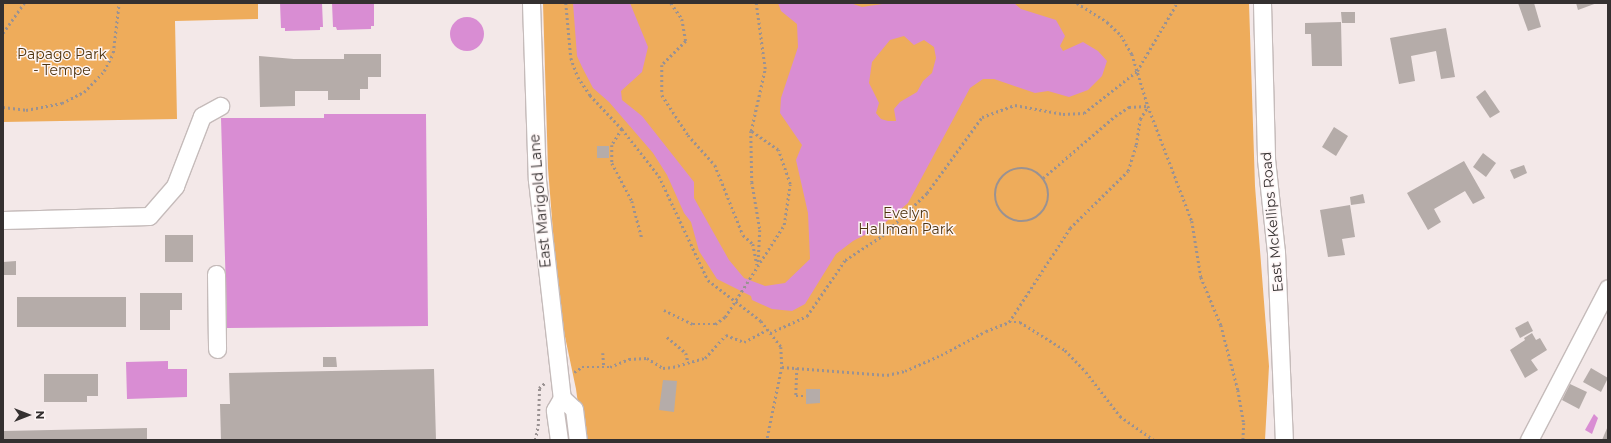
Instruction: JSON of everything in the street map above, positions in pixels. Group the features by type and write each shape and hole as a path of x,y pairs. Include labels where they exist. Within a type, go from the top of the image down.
{"street":[{"name":"East Marigold Lane","path":"531,3 537,180 562,398 555,410 559,440"},
{"name":"East McKellips Road","path":"1262,3 1266,159 1276,252 1284,440"},
{"path":"3,220 149,216 175,186 202,116 220,106"},
{"path":"216,274 217,349"},
{"path":"1529,440 1608,288"},
{"path":"562,398 574,410 578,440"}],"path":[{"path":"3,33 24,3"},
{"path":"3,107 26,110 62,102 84,92 104,71 112,52 119,3"},
{"path":"566,3 572,58 578,77 590,95 622,129 659,176 708,280 737,300 768,329 781,347 782,367 767,440"},
{"path":"671,3 682,19 686,41 662,65 662,95 688,135 715,165 744,235 753,244 757,266"},
{"path":"756,3 765,69 751,131 752,182 760,230 757,266"},
{"path":"1077,3 1108,22 1121,35 1132,54 1148,106 1192,221 1201,277 1221,325 1238,390 1244,423 1243,440"},
{"path":"770,333 807,316 845,260 882,236 927,193 982,117 1014,105 1063,114 1084,113 1137,71 1176,3"},
{"path":"1043,178 1130,107 1148,106"},
{"path":"1009,322 1070,228 1128,171 1136,145 1140,119 1148,106"},
{"path":"622,129 612,145 612,163 632,201 642,239"},
{"path":"664,310 693,324 714,324 725,317 784,225 790,184 778,150 751,131"},
{"path":"1024,168 1036,172 1043,178 1049,195 1047,204 1039,215 1028,221 1018,222 1002,214 995,198 999,181 1004,175 1012,170 1024,168"},
{"path":"782,367 887,375 905,371 941,356 1009,322 1020,322 1031,326 1066,350 1086,372 1120,416 1154,440"},
{"path":"535,440 538,426 540,388 548,381 582,367 604,367 643,358 655,361 663,368 705,358 726,335 744,342 768,329"},
{"path":"667,337 686,353 688,362"},
{"path":"603,353 604,367"},
{"path":"797,368 796,396 806,396"}],"green space":[{"name":"Papago Park - Tempe","path":"3,3 258,3 258,19 175,21 177,119 3,122"},
{"name":"Evelyn Hallman Park","path":"543,3 1249,3 1255,186 1269,366 1265,440 583,440 576,389 559,308 548,168"}],"shaded area":[{"path":"280,3 322,3 323,27 320,27 320,30 285,31 285,28 281,28"},
{"path":"332,3 374,3 374,26 371,26 371,29 337,30 336,27 333,27"},
{"path":"573,3 630,3 648,47 642,72 621,91 622,100 642,116 694,182 694,198 729,260 744,278 765,286 785,283 810,259 808,213 796,160 802,145 780,113 781,98 798,47 797,24 781,11 778,3 850,3 862,7 889,3 1014,3 1021,9 1056,20 1065,36 1060,46 1063,51 1083,42 1098,51 1107,61 1102,76 1088,90 1069,97 1048,91 1035,93 994,79 983,79 970,88 908,203 880,227 853,241 836,254 805,304 792,311 772,309 752,300 751,296 717,279 699,251 691,222 684,213 667,175 653,153 609,102 593,88 577,56","holes":["904,36 914,45 924,40 934,47 936,58 932,73 923,81 917,92 900,102 894,109 896,121 881,119 876,113 879,103 869,83 872,62 890,40"]},
{"path":"470,17 477,19 482,24 484,34 482,44 477,49 464,51 457,49 452,44 450,31 452,24 457,19"},
{"path":"324,114 426,114 428,326 227,328 221,118 324,118"},
{"path":"168,361 168,369 187,369 187,397 127,399 126,362"},
{"path":"1594,414 1598,418 1592,434 1585,430"}],"building":[{"path":"1518,3 1534,3 1541,27 1528,31"},
{"path":"1576,3 1597,3 1578,10"},
{"path":"1341,12 1355,12 1355,23 1342,23"},
{"path":"1341,22 1342,66 1312,66 1311,34 1305,34 1305,23"},
{"path":"1446,28 1455,77 1441,79 1436,51 1411,56 1415,81 1399,84 1390,38"},
{"path":"344,54 381,54 381,77 368,77 368,89 360,89 360,100 328,100 328,91 295,91 295,106 260,107 259,56 294,59 344,59"},
{"path":"1485,90 1500,112 1490,118 1476,97"},
{"path":"1334,127 1348,136 1336,156 1322,147"},
{"path":"597,146 609,146 609,158 597,158"},
{"path":"1483,153 1496,163 1486,177 1473,167"},
{"path":"1464,161 1485,198 1473,204 1465,191 1434,209 1441,222 1428,230 1407,193"},
{"path":"1524,165 1527,173 1514,179 1510,170"},
{"path":"1363,194 1365,203 1351,205 1350,197"},
{"path":"1350,205 1355,237 1342,239 1345,255 1328,257 1320,210"},
{"path":"165,235 193,235 193,262 165,262"},
{"path":"16,261 16,275 3,275 3,262"},
{"path":"140,293 182,293 182,310 170,310 170,330 140,330"},
{"path":"17,297 126,297 126,327 17,327"},
{"path":"1528,321 1533,331 1520,338 1515,328"},
{"path":"1532,333 1536,340 1540,338 1547,350 1531,360 1538,370 1525,378 1510,350 1525,340 1524,338"},
{"path":"323,357 336,357 337,367 323,367"},
{"path":"1591,368 1608,378 1601,392 1583,382"},
{"path":"434,369 436,440 221,440 220,404 230,404 229,373"},
{"path":"44,374 98,374 98,396 87,396 87,402 44,402"},
{"path":"663,380 677,381 674,412 659,410"},
{"path":"1570,384 1587,392 1579,409 1562,400"},
{"path":"806,389 820,389 820,403 806,404"},
{"path":"1608,426 1608,440 1602,440"},
{"path":"147,428 147,440 3,440 3,431"}]}
